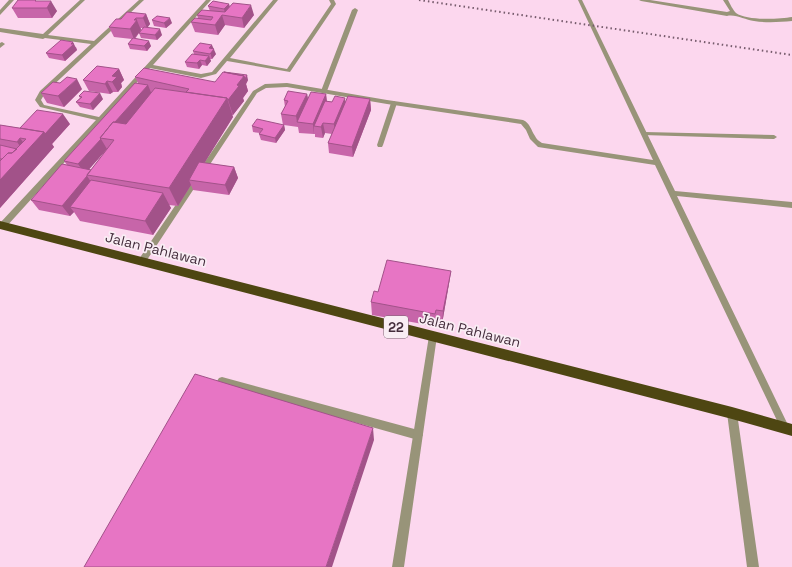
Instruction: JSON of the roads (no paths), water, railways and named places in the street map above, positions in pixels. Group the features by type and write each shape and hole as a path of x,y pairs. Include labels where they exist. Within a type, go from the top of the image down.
{"highway":[{"name":"Jalan Pahlawan","path":"1,225 732,413 788,429"}],"street":[{"path":"0,13 12,0"},
{"path":"43,37 83,0"},
{"path":"100,119 42,106 38,100 42,92 142,0"},
{"path":"1,225 209,0"},
{"path":"148,66 206,76 214,73 276,0"},
{"path":"227,59 288,71 334,4 331,0"},
{"path":"580,0 788,429"},
{"path":"641,0 727,14 733,13 749,20 772,21 792,19"},
{"path":"725,0 733,13"},
{"path":"324,91 355,10"},
{"path":"0,30 94,43"},
{"path":"142,261 256,92 265,86 287,85 394,103 523,122 529,130 532,138 540,145 659,163"},
{"path":"380,145 394,103"},
{"path":"645,134 774,137"},
{"path":"674,193 792,204"},
{"path":"398,567 432,336"},
{"path":"222,381 418,435"},
{"path":"732,413 753,567"}],"railway":[{"path":"419,0 792,55"}]}
